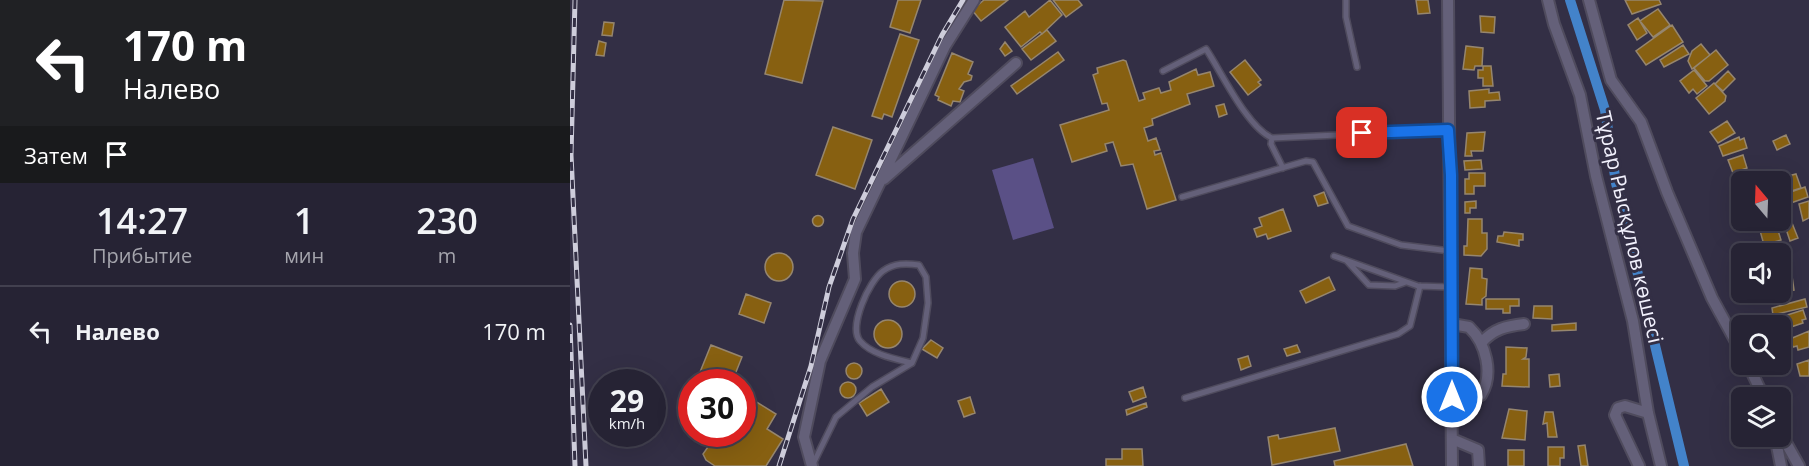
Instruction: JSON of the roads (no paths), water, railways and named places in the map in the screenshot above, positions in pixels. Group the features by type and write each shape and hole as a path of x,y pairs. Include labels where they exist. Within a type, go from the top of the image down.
{"street":[{"path":"812,466 804,436 820,361 855,279 853,253 856,232 945,46 974,0"},
{"path":"1448,0 1452,466"},
{"name":"Тұрар Рысқұлов көшесі","path":"1548,0 1554,24 1580,95 1596,176 1633,321 1648,413 1661,466"},
{"path":"1589,0 1611,80 1641,122 1667,192 1712,298 1731,333"},
{"path":"881,181 1016,63"},
{"path":"1452,324 1469,327 1482,342 1486,387 1481,395 1470,399 1452,397"},
{"path":"1482,342 1490,333 1507,326 1524,324"},
{"path":"1639,466 1615,415 1618,408 1625,406 1648,413"},
{"path":"1452,439 1478,450 1479,466"},
{"path":"1777,447 1781,466"},
{"path":"1788,447 1799,466"}],"lane":[{"path":"1346,0 1346,17 1357,68"},
{"path":"1163,71 1206,50 1248,116 1264,134 1272,138 1448,130"},
{"path":"1272,138 1271,144 1283,168"},
{"path":"1182,197 1306,161 1313,162 1348,226 1401,245 1451,251"},
{"path":"1334,256 1420,286 1452,287"},
{"path":"1346,260 1369,285 1395,286 1406,282"},
{"path":"812,466 836,417 865,392 912,363 922,338 928,303 926,277 919,265 904,262 884,270 871,284 855,328 858,340 866,346 912,363"},
{"path":"1185,398 1398,334 1410,326 1420,286"}],"waterway":[{"path":"1570,0 1605,110 1616,183 1684,466"}],"railway":[{"path":"575,0 571,155 586,466"},
{"path":"779,466 811,366 829,287 853,219 942,35 963,0"},
{"path":"570,325 575,466"}]}
